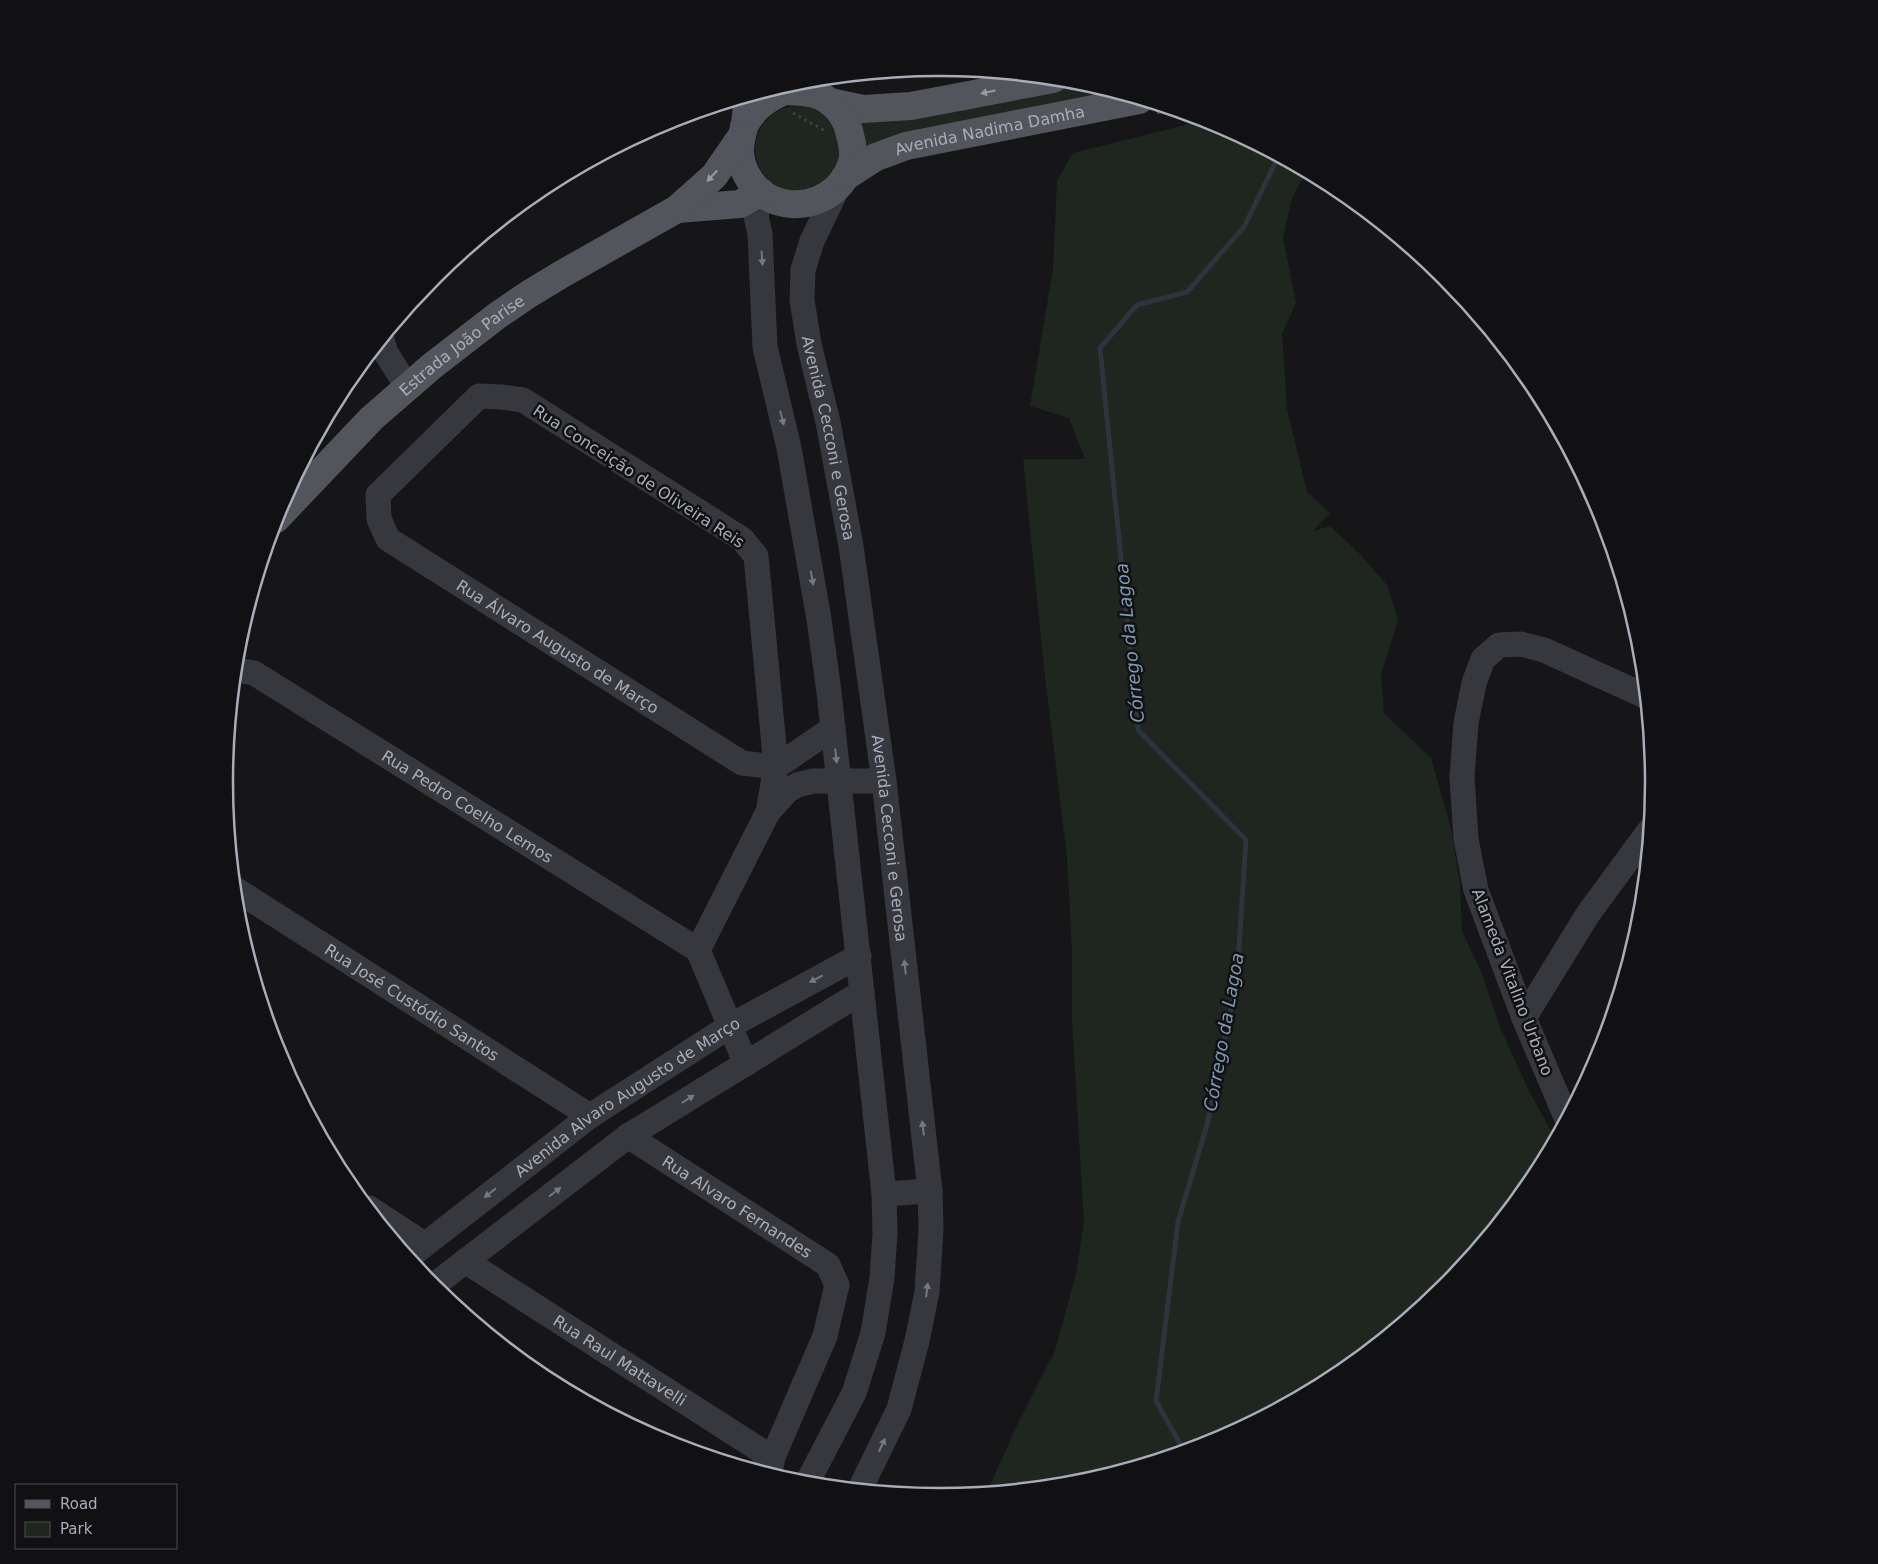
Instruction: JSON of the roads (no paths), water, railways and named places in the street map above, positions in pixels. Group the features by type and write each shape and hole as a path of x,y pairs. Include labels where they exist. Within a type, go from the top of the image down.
{"main road":[{"path":"794,92 815,93 863,109 912,106 1034,82"},
{"path":"747,103 740,150 741,162 752,184 752,204 771,199 794,205 806,204 818,201 842,182 850,167 853,145 848,124 842,114 815,93"},
{"path":"743,131 750,115 758,106 771,97"},
{"name":"Avenida Nadima Damha","path":"842,182 876,157 906,146 1143,107"},
{"name":"Estrada João Parise","path":"291,503 372,418 432,366 498,315 570,269 677,209 714,176 743,131"},
{"name":"Estrada João Parise","path":"677,209 752,204"}],"street":[{"name":"Avenida Cecconi e Gerosa","path":"842,182 810,248 803,270 802,300 809,344 828,422 851,546 884,782 930,1191 931,1229 927,1292 917,1341 899,1409 863,1483"},
{"path":"752,204 760,234 765,347 789,448 819,619 862,992 884,1194 886,1233 883,1269 873,1333 854,1393 811,1476"},
{"path":"384,346 386,353 408,388"},
{"name":"Rua Conceição de Oliveira Reis","path":"431,443 480,396 523,400 742,539 756,556 776,767 768,812"},
{"name":"Rua Álvaro Augusto de Março","path":"431,443 378,495 379,520 388,539 742,763 776,767"},
{"name":"Alameda Vitalino Urbano","path":"1563,1110 1524,1018 1476,890 1466,839 1462,777 1466,723 1474,683 1482,659 1499,646 1521,644 1544,650 1639,693"},
{"name":"Rua Pedro Coelho Lemos","path":"242,671 254,673 698,950"},
{"path":"776,767 833,728"},
{"name":"Rua Conceição de Oliveira Reis","path":"698,950 768,812 787,791 798,785 813,782 884,782"},
{"path":"1524,1018 1588,914 1642,842"},
{"name":"Rua José Custódio Santos","path":"242,894 590,1116"},
{"path":"698,950 746,1064"},
{"name":"Avenida Alvaro Augusto de Março","path":"417,1251 590,1116 730,1026 858,956"},
{"name":"Avenida Alvaro Augusto de Março","path":"440,1281 628,1136 862,992"},
{"name":"Rua Alvaro Fernandes","path":"628,1136 828,1265 837,1285 825,1336 769,1467"},
{"path":"884,1194 930,1191"},
{"path":"395,1231 417,1251"},
{"name":"Rua Raul Mattavelli","path":"465,1261 760,1450 768,1467"}],"waterway":[{"name":"Córrego da Lagoa","path":"1180,1445 1156,1401 1178,1222 1207,1125 1237,978 1246,840 1138,730 1100,348 1137,305 1187,292 1244,227 1276,162"}]}
